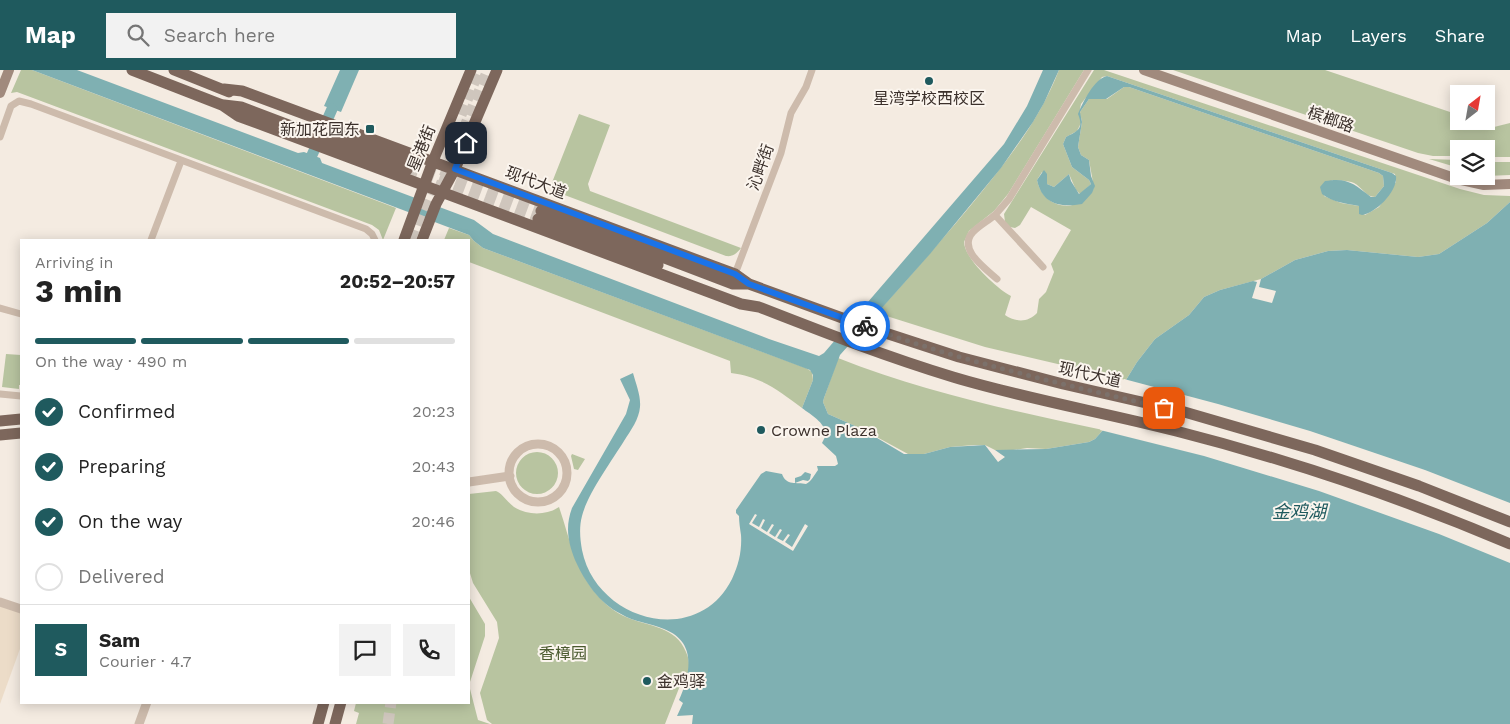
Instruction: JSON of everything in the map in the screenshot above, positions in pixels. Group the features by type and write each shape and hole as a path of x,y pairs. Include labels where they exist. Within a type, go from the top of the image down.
{"main road":[{"path":"0,93 9,70"},
{"name":"现代大道","path":"132,70 222,105 238,116 741,304 759,308 853,343 954,377 1177,431 1291,464 1360,487 1510,544"},
{"name":"现代大道","path":"174,70 224,89 238,98 409,166 241,107 222,105"},
{"name":"星港街","path":"404,239 432,161 471,70"},
{"path":"422,239 436,204 455,169 497,70"},
{"name":"槟榔路","path":"1144,70 1457,179 1484,185 1510,184"},
{"name":"现代大道","path":"224,89 242,90 735,274 749,284 867,327 959,357 1063,384 1181,411 1278,439 1410,483 1510,522"},
{"name":"现代大道","path":"749,284 733,284 539,215 744,297 759,308"},
{"path":"0,421 20,419"},
{"path":"0,435 20,433"},
{"path":"318,724 323,704"},
{"path":"335,724 340,704"}],"street":[{"name":"沁畔街","path":"735,274 781,153 791,113 806,87 812,70"},
{"path":"997,279 974,257 967,246 968,242 972,233 995,215 1009,198 1088,70"},
{"path":"0,137 12,106 19,101 31,104 366,229 374,239"},
{"path":"151,239 180,161"},
{"path":"995,215 1043,267"},
{"path":"0,308 20,314"},
{"path":"0,394 20,396"},
{"path":"533,445 543,445 559,453 567,472 564,486 559,493 553,498 537,502 522,497 511,484 510,476 510,466 515,456 523,449 533,445"},
{"path":"470,482 510,476"},
{"path":"0,602 20,609"},
{"path":"140,724 146,704"}],"green space":[{"path":"21,70 32,70 396,208 383,239 379,230 372,225 17,92 11,93"},
{"path":"1059,70 1084,70 1008,194 994,211 969,231 964,242 965,249 975,264 990,280 1011,296 1005,315 1013,319 1030,319 1037,313 1039,299 1046,292 1054,272 1051,264 1071,230 1031,207 1020,225 1015,228 1010,227 1005,222 1004,214 1094,70 1104,70 1460,189 1484,195 1510,196 1510,202 1487,223 1439,254 1418,257 1347,250 1328,251 1295,260 1261,279 1220,290 1204,297 1189,315 1155,339 1126,380 985,347 877,313 945,236 995,175 1036,117","holes":["1107,76 1395,174 1396,182 1379,207 1365,215 1359,211 1359,206 1341,203 1324,196 1332,180 1354,183 1369,195 1375,197 1384,186 1383,176 1379,173 1129,87 1124,87 1107,99 1089,99 1080,112 1081,104 1102,77","1080,114 1082,122 1078,147 1081,155 1089,160 1094,188 1088,197 1080,202 1071,205 1054,203 1046,198 1037,180 1042,172 1047,177 1047,184 1054,187 1069,174 1076,190 1080,194 1091,184 1089,180 1072,167 1063,144 1066,137 1077,131 1081,123"]},
{"path":"1173,70 1325,70 1450,112 1450,130 1495,130 1495,127 1510,123 1510,157 1495,157 1495,140 1450,140 1450,156 1433,156 1418,153"},
{"path":"579,114 610,125 588,184 590,191 741,248 733,255 726,256 554,191 551,185"},
{"path":"1429,159 1450,160 1450,165"},
{"path":"1495,162 1510,162 1510,175 1495,176"},
{"path":"449,228 469,235 483,248 806,368 812,372 813,380 802,408 761,381 731,373 730,361 470,262 470,239 444,239"},
{"path":"6,354 20,355 19,389 2,387"},
{"path":"838,358 936,391 1002,408 1103,430 1095,439 1089,442 1046,449 1027,448 1007,451 995,450 985,445 974,445 950,447 924,454 908,454 862,429 828,414 823,402"},
{"path":"537,452 552,458 558,473 552,488 537,494 522,488 516,473 522,458"},
{"path":"572,454 585,459 578,470 574,469"},
{"name":"香樟园","path":"496,491 514,507 530,513 548,512 559,507 579,566 599,597 608,606 626,617 661,628 676,637 686,652 689,671 687,678 683,678 665,724 492,724 487,720 480,693 499,638 497,622 473,583 470,573 470,494"},
{"path":"470,599 485,624 485,636 470,682"},
{"path":"470,689 478,720 490,724 356,724 359,713 354,711 356,704 470,704"}],"shaded area":[{"path":"0,605 20,613 20,649 0,704"}],"water":[{"name":"金鸡湖","path":"32,70 77,70 298,153 304,152 320,158 322,163 474,220 493,234 769,339 819,356 824,353 1004,144 1027,106 1043,70 1059,70 1033,122 1001,168 930,254 840,355 823,402 828,414 862,429 904,454 924,454 950,447 985,445 998,462 1005,457 995,450 1046,449 1089,442 1095,439 1104,429 1126,380 1155,339 1189,315 1204,297 1220,290 1253,281 1257,282 1252,298 1272,303 1276,291 1259,287 1261,279 1295,260 1328,251 1347,250 1418,257 1439,254 1487,223 1510,202 1510,724 692,724 693,715 677,716 683,703 679,700 688,670 687,651 682,642 675,635 664,629 621,614 599,598 579,568 571,547 568,528 572,508 626,414 630,400 620,379 633,373 640,399 638,416 632,429 594,488 585,507 580,529 582,550 591,575 606,594 626,609 649,617 673,619 696,614 716,601 732,579 741,546 739,516 736,510 761,474 766,471 782,474 789,482 806,484 818,470 817,466 835,466 838,464 836,456 822,443 826,435 823,426 802,408 813,380 810,370 483,248 469,235"},
{"path":"340,70 359,70 341,112 324,106"},
{"path":"1107,76 1392,173 1396,176 1394,188 1374,210 1362,215 1359,214 1359,206 1331,199 1322,194 1320,187 1325,181 1340,180 1355,185 1371,197 1375,197 1384,186 1383,176 1379,173 1129,87 1124,87 1106,99 1089,99 1080,112 1082,122 1078,147 1081,155 1089,160 1091,176 1095,186 1092,193 1082,204 1066,205 1053,202 1039,188 1037,180 1044,170 1047,174 1047,184 1054,187 1069,174 1079,194 1091,184 1089,180 1072,167 1063,144 1066,137 1079,129 1080,119 1078,114 1090,92 1102,78"},
{"path":"805,472 811,474 810,479 795,483 795,478"}],"pier":[{"path":"1124,379 1310,431 1425,470 1510,503 1510,563 1439,534 1319,491 1204,456 1100,430"},
{"path":"755,514 757,515 752,523 759,527 763,519 765,520 761,528 767,532 772,524 774,525 769,533 775,537 780,529 782,530 777,538 783,541 788,534 790,535 785,542 792,547 805,524 808,526 793,551 749,524"}],"waterway":[{"path":"325,125 332,109"},
{"path":"312,155 318,142"}],"tunnel":[{"path":"461,115 479,70"},
{"path":"438,192 488,70"},
{"path":"410,162 541,211"},
{"path":"407,170 538,219"},
{"path":"410,239 434,180"},
{"path":"388,724 391,704"}],"way so far":[{"path":"865,326 921,346 991,366 1164,408"}],"place":[{"name":"星湾学校西校区","path":"929,81"},
{"name":"新加花园东","path":"370,129"},
{"name":"Crowne Plaza","path":"761,430"},
{"name":"金鸡驿","path":"647,681"}],"route":[{"path":"466,143 455,169 735,274 749,284 865,326"}]}
